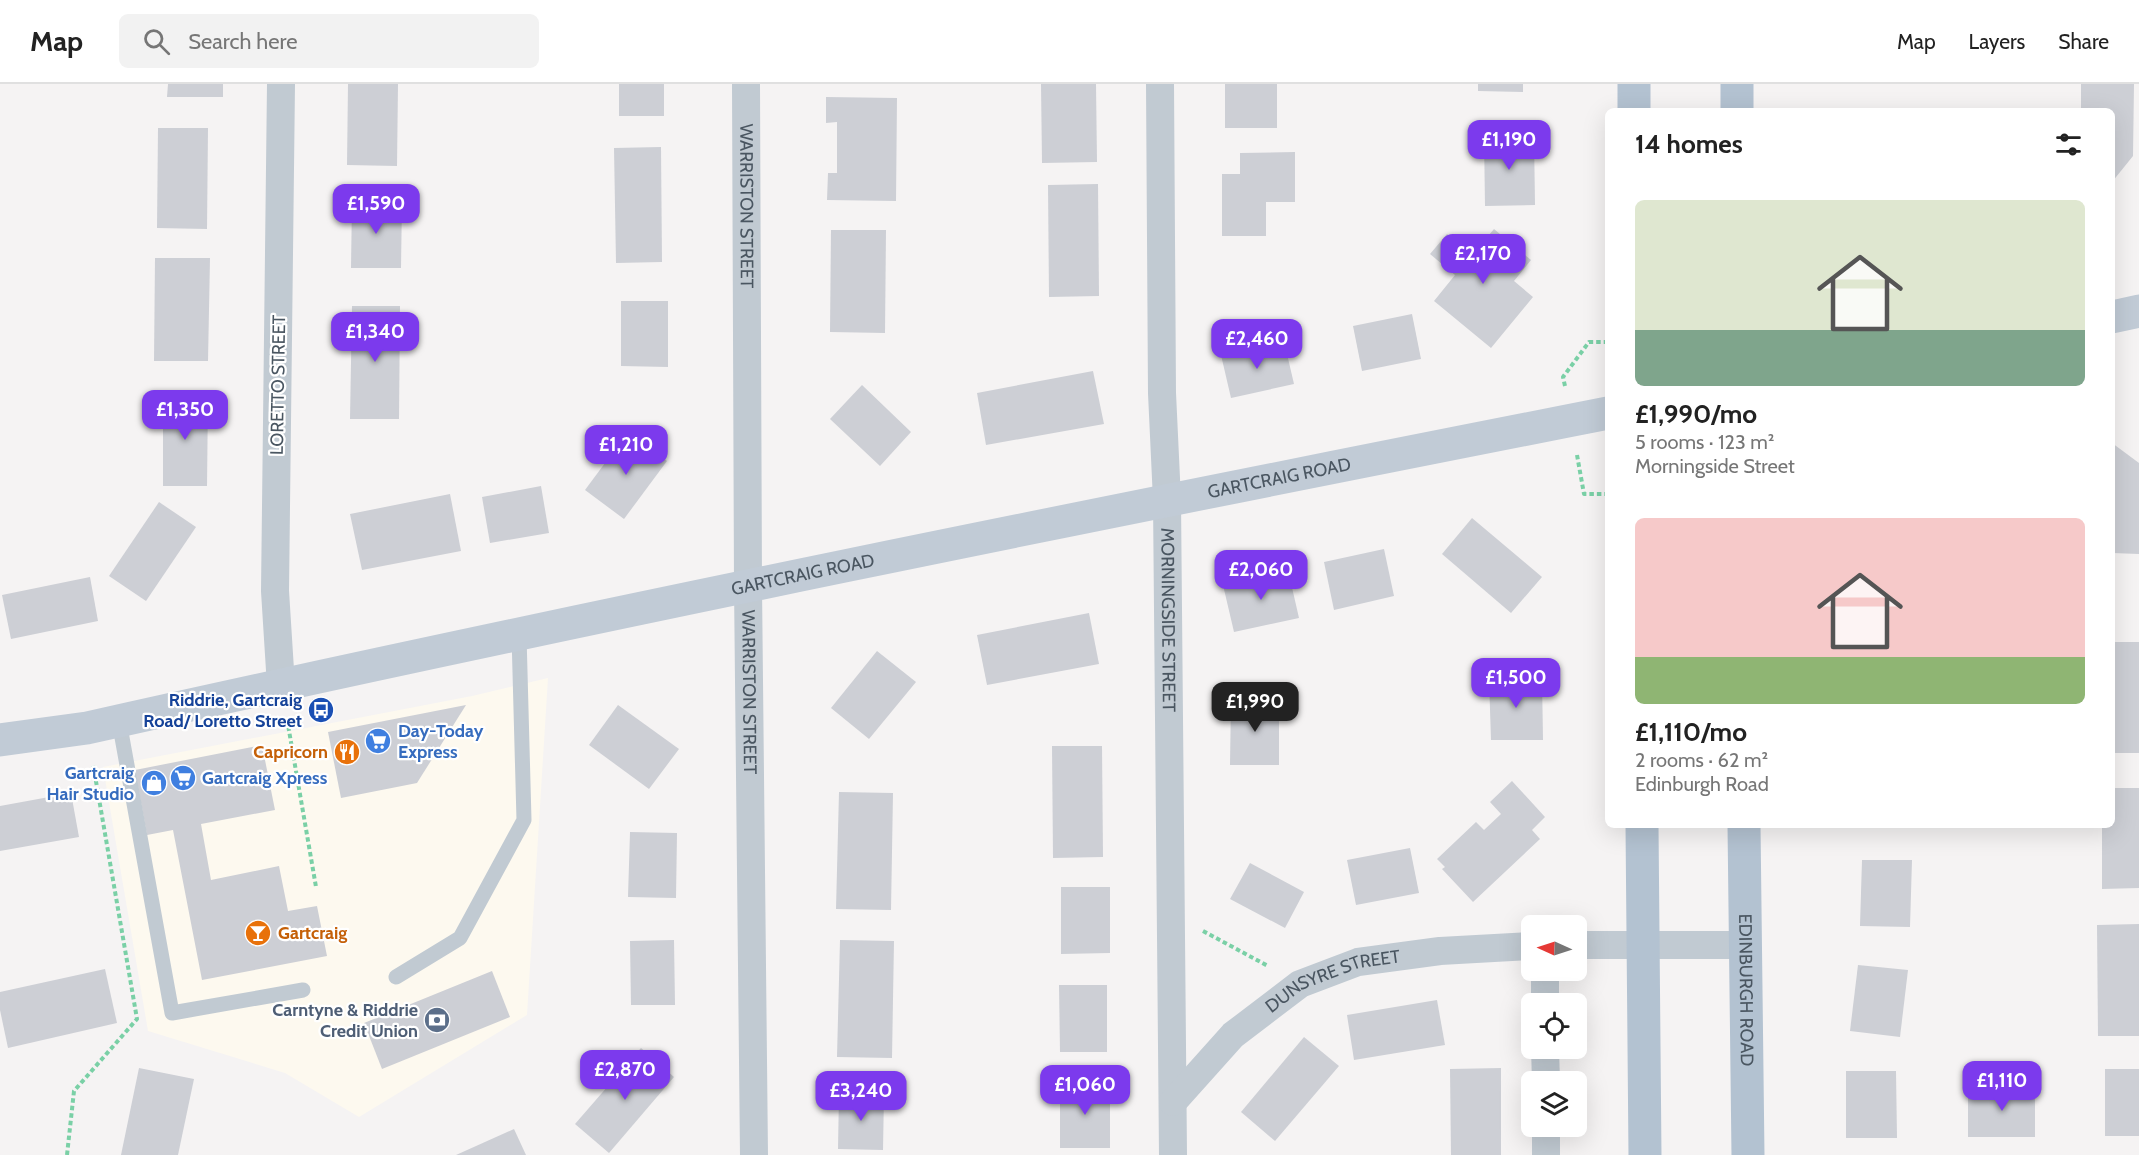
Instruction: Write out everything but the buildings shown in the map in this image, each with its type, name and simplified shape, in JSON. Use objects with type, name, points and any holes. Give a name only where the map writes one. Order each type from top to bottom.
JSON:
[{"type":"main road","points":[[1634,84],[1634,108]]},
{"type":"main road","points":[[1737,84],[1737,108]]},
{"type":"main road","points":[[1642,828],[1645,1155]]},
{"type":"main road","name":"EDINBURGH ROAD","points":[[1743,828],[1748,1155]]},
{"type":"street","name":"LORETTO STREET","points":[[281,84],[275,591],[281,686]]},
{"type":"street","name":"WARRISTON STREET","points":[[747,84],[748,586],[754,1155]]},
{"type":"street","name":"MORNINGSIDE STREET","points":[[1160,84],[1162,393],[1167,500],[1173,1155]]},
{"type":"street","points":[[2115,316],[2139,312]]},
{"type":"street","name":"GARTCRAIG ROAD","points":[[0,740],[87,729],[748,586],[1605,414]]},
{"type":"street","points":[[1587,945],[1746,945]]},
{"type":"street","name":"DUNSYRE STREET","points":[[1173,1102],[1233,1035],[1300,984],[1358,962],[1440,951],[1521,947]]},
{"type":"street","points":[[1546,1137],[1546,1155]]},
{"type":"lane","points":[[396,977],[460,938],[524,820],[519,635]]},
{"type":"lane","points":[[119,721],[172,1012],[303,990]]},
{"type":"path","points":[[1563,376],[1589,342],[1605,342]]},
{"type":"path","points":[[281,686],[316,887]]},
{"type":"path","points":[[67,1155],[74,1092],[137,1019],[87,729]]},
{"type":"path","points":[[1171,913],[1300,984]]},
{"type":"shaded area","points":[[548,678],[527,1015],[359,1117],[285,1073],[148,1031],[103,767],[472,696]]},
{"type":"place","name":"Riddrie, Gartcraig Road/ Loretto Street","points":[[321,710]]},
{"type":"place","name":"Day-Today Express","points":[[378,741]]},
{"type":"place","name":"Capricorn","points":[[347,752]]},
{"type":"place","name":"Gartcraig Xpress","points":[[183,778]]},
{"type":"place","name":"Gartcraig Hair Studio","points":[[154,783]]},
{"type":"place","name":"Gartcraig","points":[[258,933]]},
{"type":"place","name":"Carntyne & Riddrie Credit Union","points":[[437,1020]]}]
